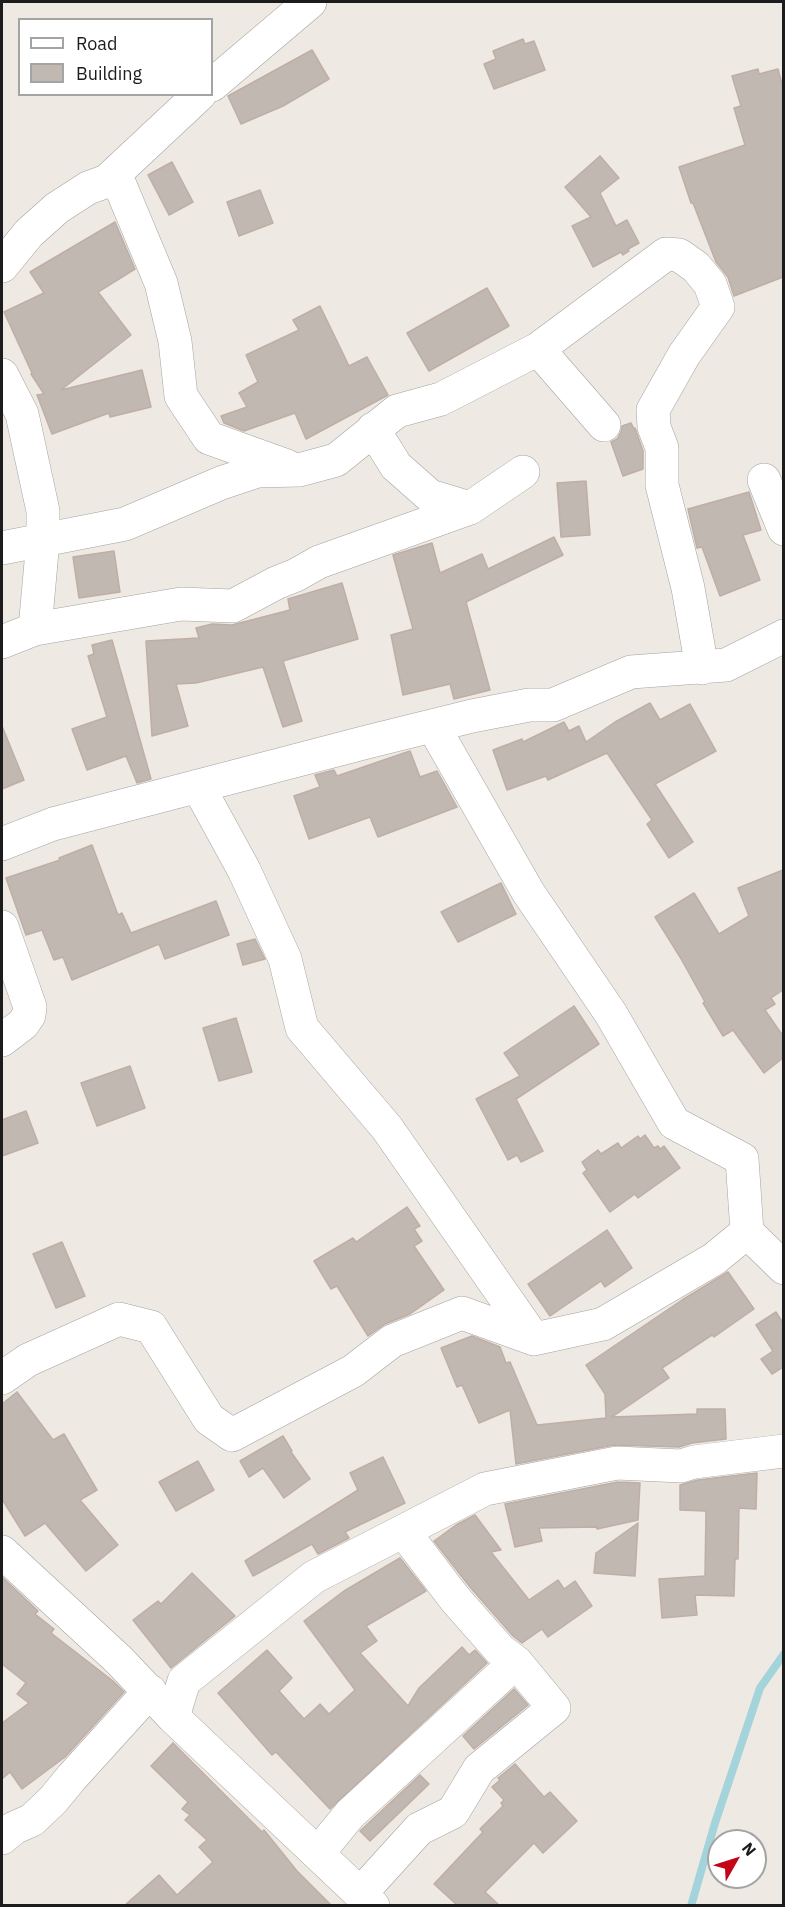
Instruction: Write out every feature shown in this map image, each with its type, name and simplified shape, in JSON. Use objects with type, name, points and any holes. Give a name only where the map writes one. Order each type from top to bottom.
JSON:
[{"type":"street","points":[[213,84],[310,2]]},
{"type":"street","points":[[2,266],[29,233],[57,208],[88,188],[107,181],[198,96]]},
{"type":"street","points":[[107,181],[120,185],[161,284],[175,341],[181,396],[209,438],[299,470]]},
{"type":"street","points":[[2,548],[125,524],[256,471],[299,470],[336,460],[397,411],[441,399],[538,349],[666,254],[679,255],[696,267],[710,284],[718,307],[684,355],[653,410],[654,427],[662,448],[662,485],[688,588],[702,668]]},
{"type":"street","points":[[538,349],[604,424]]},
{"type":"street","points":[[2,375],[22,414],[43,511],[43,540],[35,629]]},
{"type":"street","points":[[373,429],[396,466],[430,496],[470,508]]},
{"type":"street","points":[[2,642],[35,629],[181,604],[233,606],[319,562],[470,508],[523,471]]},
{"type":"street","points":[[764,480],[783,529]]},
{"type":"street","points":[[2,844],[53,824],[433,726],[529,705],[553,705],[631,672],[726,665],[783,636]]},
{"type":"street","points":[[433,726],[528,892],[611,1014],[674,1123],[742,1159],[747,1232],[783,1268]]},
{"type":"street","points":[[198,786],[244,870],[285,959],[302,1028],[387,1128],[534,1339]]},
{"type":"street","points":[[2,927],[30,1007],[29,1015],[23,1024],[2,1040]]},
{"type":"street","points":[[2,1378],[27,1359],[119,1319],[151,1327],[209,1419],[232,1435],[353,1371],[392,1341],[462,1313],[534,1339],[603,1324],[714,1259],[747,1232]]},
{"type":"street","points":[[173,1717],[184,1681],[315,1577],[485,1489],[617,1463],[681,1466],[694,1462],[783,1451]]},
{"type":"street","points":[[2,1552],[119,1660],[173,1717],[318,1852],[368,1902],[419,1829],[453,1812],[479,1769],[554,1708],[516,1662],[500,1650],[455,1599],[404,1532]]},
{"type":"street","points":[[318,1852],[350,1814],[516,1662]]},
{"type":"street","points":[[2,1838],[14,1828],[32,1820],[53,1800],[150,1692]]},
{"type":"building","points":[[523,39],[525,44],[534,41],[545,70],[494,89],[484,64],[496,59],[493,51]]},
{"type":"building","points":[[312,50],[329,79],[283,106],[241,124],[228,96]]},
{"type":"building","points":[[758,69],[759,74],[778,69],[783,88],[783,277],[734,296],[728,277],[716,262],[693,203],[691,203],[679,167],[745,145],[734,108],[741,106],[732,76]]},
{"type":"building","points":[[600,156],[619,178],[600,193],[616,226],[627,220],[639,243],[623,255],[621,252],[593,267],[572,226],[591,217],[565,187]]},
{"type":"building","points":[[172,162],[193,202],[169,215],[148,175]]},
{"type":"building","points":[[260,190],[273,223],[239,236],[227,202]]},
{"type":"building","points":[[115,222],[135,269],[98,292],[131,335],[61,390],[142,370],[151,407],[110,417],[109,413],[52,434],[37,395],[44,394],[31,374],[4,312],[44,293],[30,272]]},
{"type":"building","points":[[487,288],[509,326],[429,371],[407,333]]},
{"type":"building","points":[[320,306],[349,366],[367,357],[388,395],[306,439],[295,413],[244,431],[224,423],[221,416],[247,407],[239,393],[258,382],[246,355],[299,330],[293,320]]},
{"type":"building","points":[[631,423],[643,451],[643,469],[623,476],[611,442],[617,439],[622,426]]},
{"type":"building","points":[[586,481],[590,535],[561,537],[557,483]]},
{"type":"building","points":[[749,492],[761,530],[743,535],[760,580],[720,596],[702,547],[697,548],[688,509]]},
{"type":"building","points":[[554,537],[563,555],[466,602],[490,690],[454,699],[450,684],[403,695],[391,635],[413,629],[393,555],[432,543],[440,573],[482,554],[488,569]]},
{"type":"building","points":[[114,551],[120,592],[79,598],[73,557]]},
{"type":"building","points":[[342,583],[358,639],[283,661],[302,721],[283,727],[263,667],[196,683],[176,684],[188,726],[152,736],[146,641],[199,638],[196,628],[212,624],[232,625],[290,610],[288,599]]},
{"type":"building","points":[[112,640],[151,779],[137,783],[126,756],[87,770],[72,729],[107,717],[88,656],[94,654],[92,645]]},
{"type":"building","points":[[650,703],[660,720],[690,704],[716,751],[655,784],[693,842],[669,858],[647,824],[652,820],[607,753],[548,780],[546,776],[507,790],[493,750],[522,739],[523,742],[564,722],[569,731],[579,726],[586,742],[615,722]]},
{"type":"building","points":[[2,726],[24,780],[2,789]]},
{"type":"building","points":[[410,751],[420,777],[437,771],[457,807],[378,837],[370,817],[309,839],[294,796],[320,787],[315,775],[334,770],[337,776]]},
{"type":"building","points":[[92,845],[118,915],[122,913],[131,933],[216,901],[229,935],[165,959],[159,944],[72,980],[63,957],[54,960],[42,930],[26,935],[6,878],[60,860],[59,858]]},
{"type":"building","points":[[783,870],[783,990],[771,998],[775,1004],[765,1010],[783,1036],[783,1058],[764,1073],[733,1030],[723,1036],[680,957],[655,917],[694,893],[719,934],[749,916],[738,888]]},
{"type":"building","points":[[501,883],[516,914],[458,942],[441,912]]},
{"type":"building","points":[[255,939],[265,959],[243,965],[237,944]]},
{"type":"building","points":[[574,1006],[599,1044],[516,1099],[543,1151],[521,1162],[517,1155],[508,1160],[476,1099],[520,1076],[504,1053]]},
{"type":"building","points":[[236,1018],[252,1072],[219,1081],[203,1028]]},
{"type":"building","points":[[130,1066],[145,1108],[97,1126],[81,1083]]},
{"type":"building","points":[[26,1111],[38,1143],[2,1156],[2,1120]]},
{"type":"building","points":[[645,1135],[654,1148],[658,1146],[660,1149],[664,1146],[680,1168],[638,1198],[635,1194],[610,1212],[583,1173],[587,1170],[582,1162],[598,1150],[601,1154],[618,1143],[621,1148],[638,1136],[640,1139]]},
{"type":"building","points":[[407,1207],[420,1226],[414,1229],[422,1241],[414,1246],[444,1290],[410,1314],[385,1324],[368,1336],[337,1286],[331,1289],[314,1261],[353,1238],[356,1242]]},
{"type":"building","points":[[607,1230],[632,1268],[605,1287],[601,1281],[550,1316],[528,1284]]},
{"type":"building","points":[[62,1242],[85,1296],[56,1308],[33,1254]]},
{"type":"building","points":[[728,1272],[754,1309],[714,1337],[712,1335],[662,1368],[669,1378],[612,1417],[697,1414],[697,1409],[725,1409],[726,1439],[679,1447],[614,1445],[516,1464],[510,1410],[479,1423],[462,1385],[457,1387],[441,1348],[472,1336],[500,1347],[506,1363],[510,1362],[537,1425],[606,1418],[605,1394],[586,1365]]},
{"type":"building","points":[[776,1312],[783,1323],[783,1367],[772,1374],[761,1359],[773,1351],[756,1325]]},
{"type":"building","points":[[17,1392],[53,1440],[64,1434],[97,1490],[80,1500],[118,1545],[86,1571],[45,1523],[25,1536],[2,1499],[2,1404]]},
{"type":"building","points":[[283,1436],[310,1479],[284,1498],[263,1468],[249,1477],[240,1461]]},
{"type":"building","points":[[383,1457],[405,1503],[345,1532],[349,1538],[318,1554],[312,1544],[253,1576],[245,1561],[358,1490],[350,1473]]},
{"type":"building","points":[[198,1461],[214,1490],[176,1511],[159,1482]]},
{"type":"building","points":[[757,1473],[756,1509],[739,1508],[738,1559],[735,1559],[734,1596],[695,1595],[697,1615],[662,1618],[659,1579],[705,1576],[706,1511],[680,1510],[680,1485],[698,1480]]},
{"type":"building","points":[[618,1482],[640,1483],[638,1520],[597,1529],[597,1527],[539,1528],[542,1541],[515,1547],[505,1504]]},
{"type":"building","points":[[475,1515],[501,1550],[491,1552],[529,1600],[558,1580],[564,1589],[575,1581],[592,1606],[548,1637],[542,1629],[522,1643],[513,1636],[434,1541]]},
{"type":"building","points":[[638,1523],[635,1576],[594,1573],[596,1553]]},
{"type":"building","points":[[400,1558],[426,1591],[366,1626],[377,1641],[360,1653],[408,1706],[419,1688],[462,1647],[469,1655],[475,1650],[487,1663],[330,1809],[276,1752],[272,1755],[218,1693],[267,1650],[292,1678],[279,1691],[304,1719],[320,1704],[329,1714],[355,1690],[304,1621],[344,1591]]},
{"type":"building","points":[[192,1573],[235,1616],[171,1668],[133,1620],[158,1601],[161,1604]]},
{"type":"building","points":[[2,1577],[38,1611],[35,1614],[54,1629],[51,1633],[124,1692],[65,1757],[22,1789],[10,1772],[2,1779],[2,1723],[29,1703],[17,1694],[26,1683],[2,1664]]},
{"type":"building","points":[[514,1689],[528,1705],[474,1749],[463,1736]]},
{"type":"building","points":[[173,1743],[262,1832],[264,1830],[297,1871],[331,1905],[125,1905],[159,1875],[177,1895],[213,1862],[199,1847],[207,1840],[185,1820],[190,1815],[182,1809],[188,1802],[151,1766]]},
{"type":"building","points":[[515,1764],[544,1797],[550,1792],[577,1821],[543,1853],[534,1843],[485,1892],[499,1905],[457,1905],[434,1884],[483,1832],[480,1829],[503,1806],[501,1803],[504,1800],[492,1787],[500,1780],[498,1778]]},
{"type":"building","points":[[420,1775],[429,1784],[370,1841],[360,1831]]},
{"type":"waterway","points":[[691,1906],[715,1823],[760,1688],[784,1654]]}]
